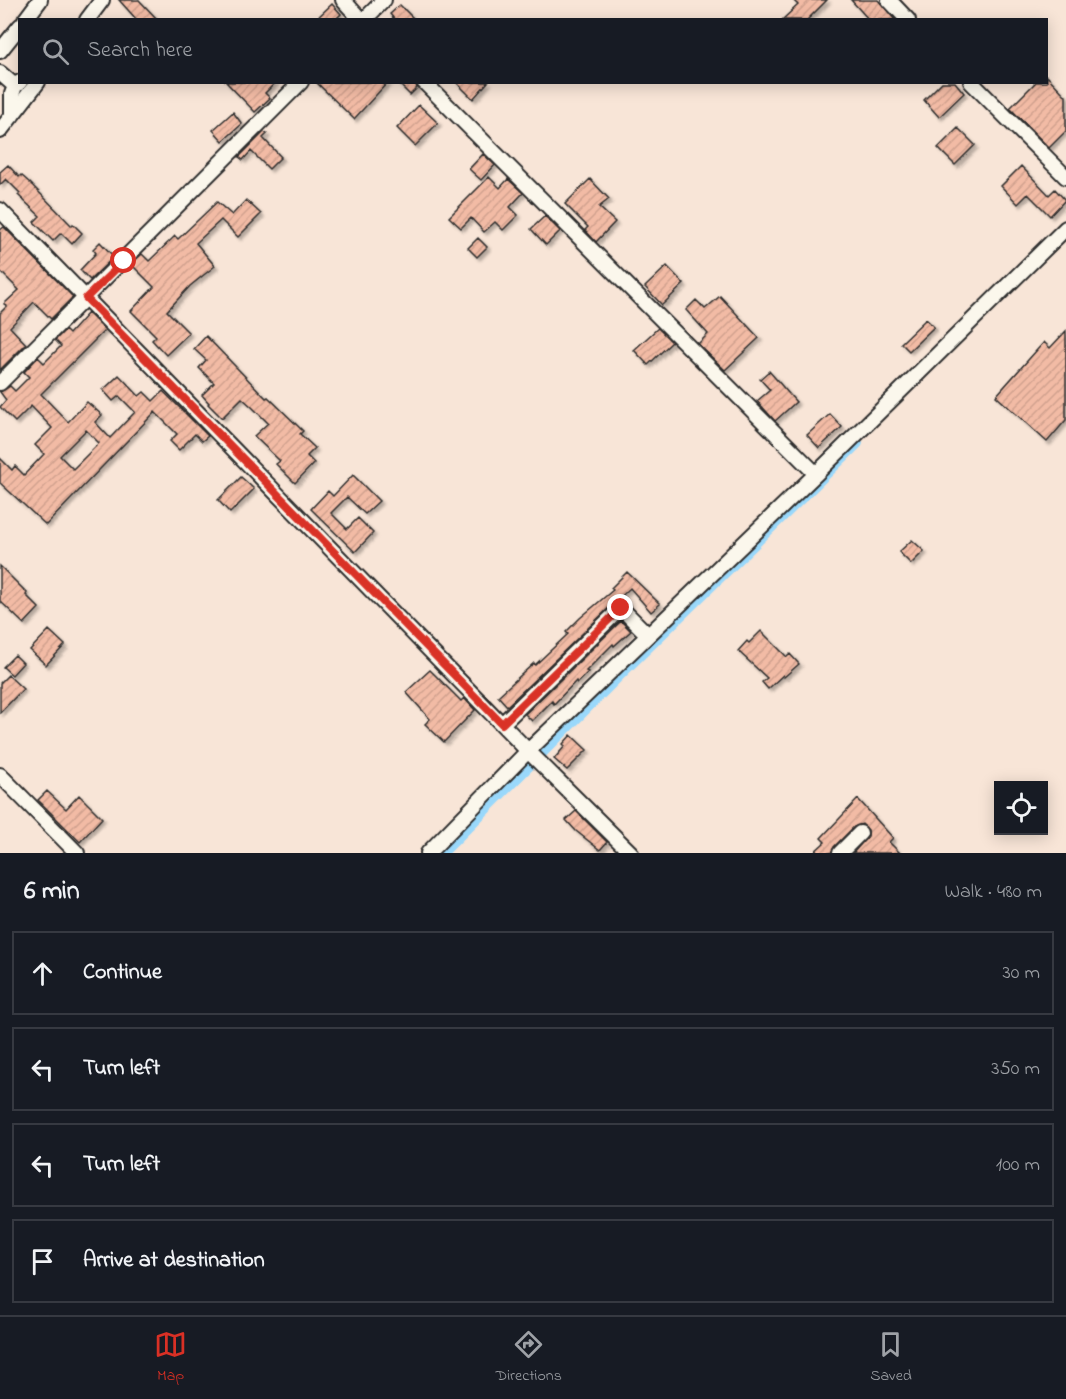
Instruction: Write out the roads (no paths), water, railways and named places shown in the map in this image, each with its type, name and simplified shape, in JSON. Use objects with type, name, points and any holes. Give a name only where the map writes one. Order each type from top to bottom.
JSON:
[{"type":"street","points":[[26,18],[40,0]]},
{"type":"street","points":[[88,18],[102,0]]},
{"type":"street","points":[[343,0],[361,18]]},
{"type":"street","points":[[365,18],[384,0]]},
{"type":"street","points":[[889,0],[906,18]]},
{"type":"street","points":[[0,51],[18,28]]},
{"type":"street","points":[[0,73],[17,84],[12,94],[12,116]]},
{"type":"street","points":[[0,131],[36,84]]},
{"type":"street","points":[[0,383],[299,84]]},
{"type":"street","points":[[426,84],[816,474]]},
{"type":"street","points":[[973,84],[1066,177]]},
{"type":"street","points":[[0,210],[528,751],[631,853]]},
{"type":"street","points":[[428,853],[528,751],[816,474],[1066,228]]},
{"type":"street","points":[[502,724],[621,608],[648,635]]},
{"type":"street","points":[[0,775],[77,853]]},
{"type":"street","points":[[840,853],[860,833]]},
{"type":"waterway","points":[[441,853],[625,669],[857,443]]}]
